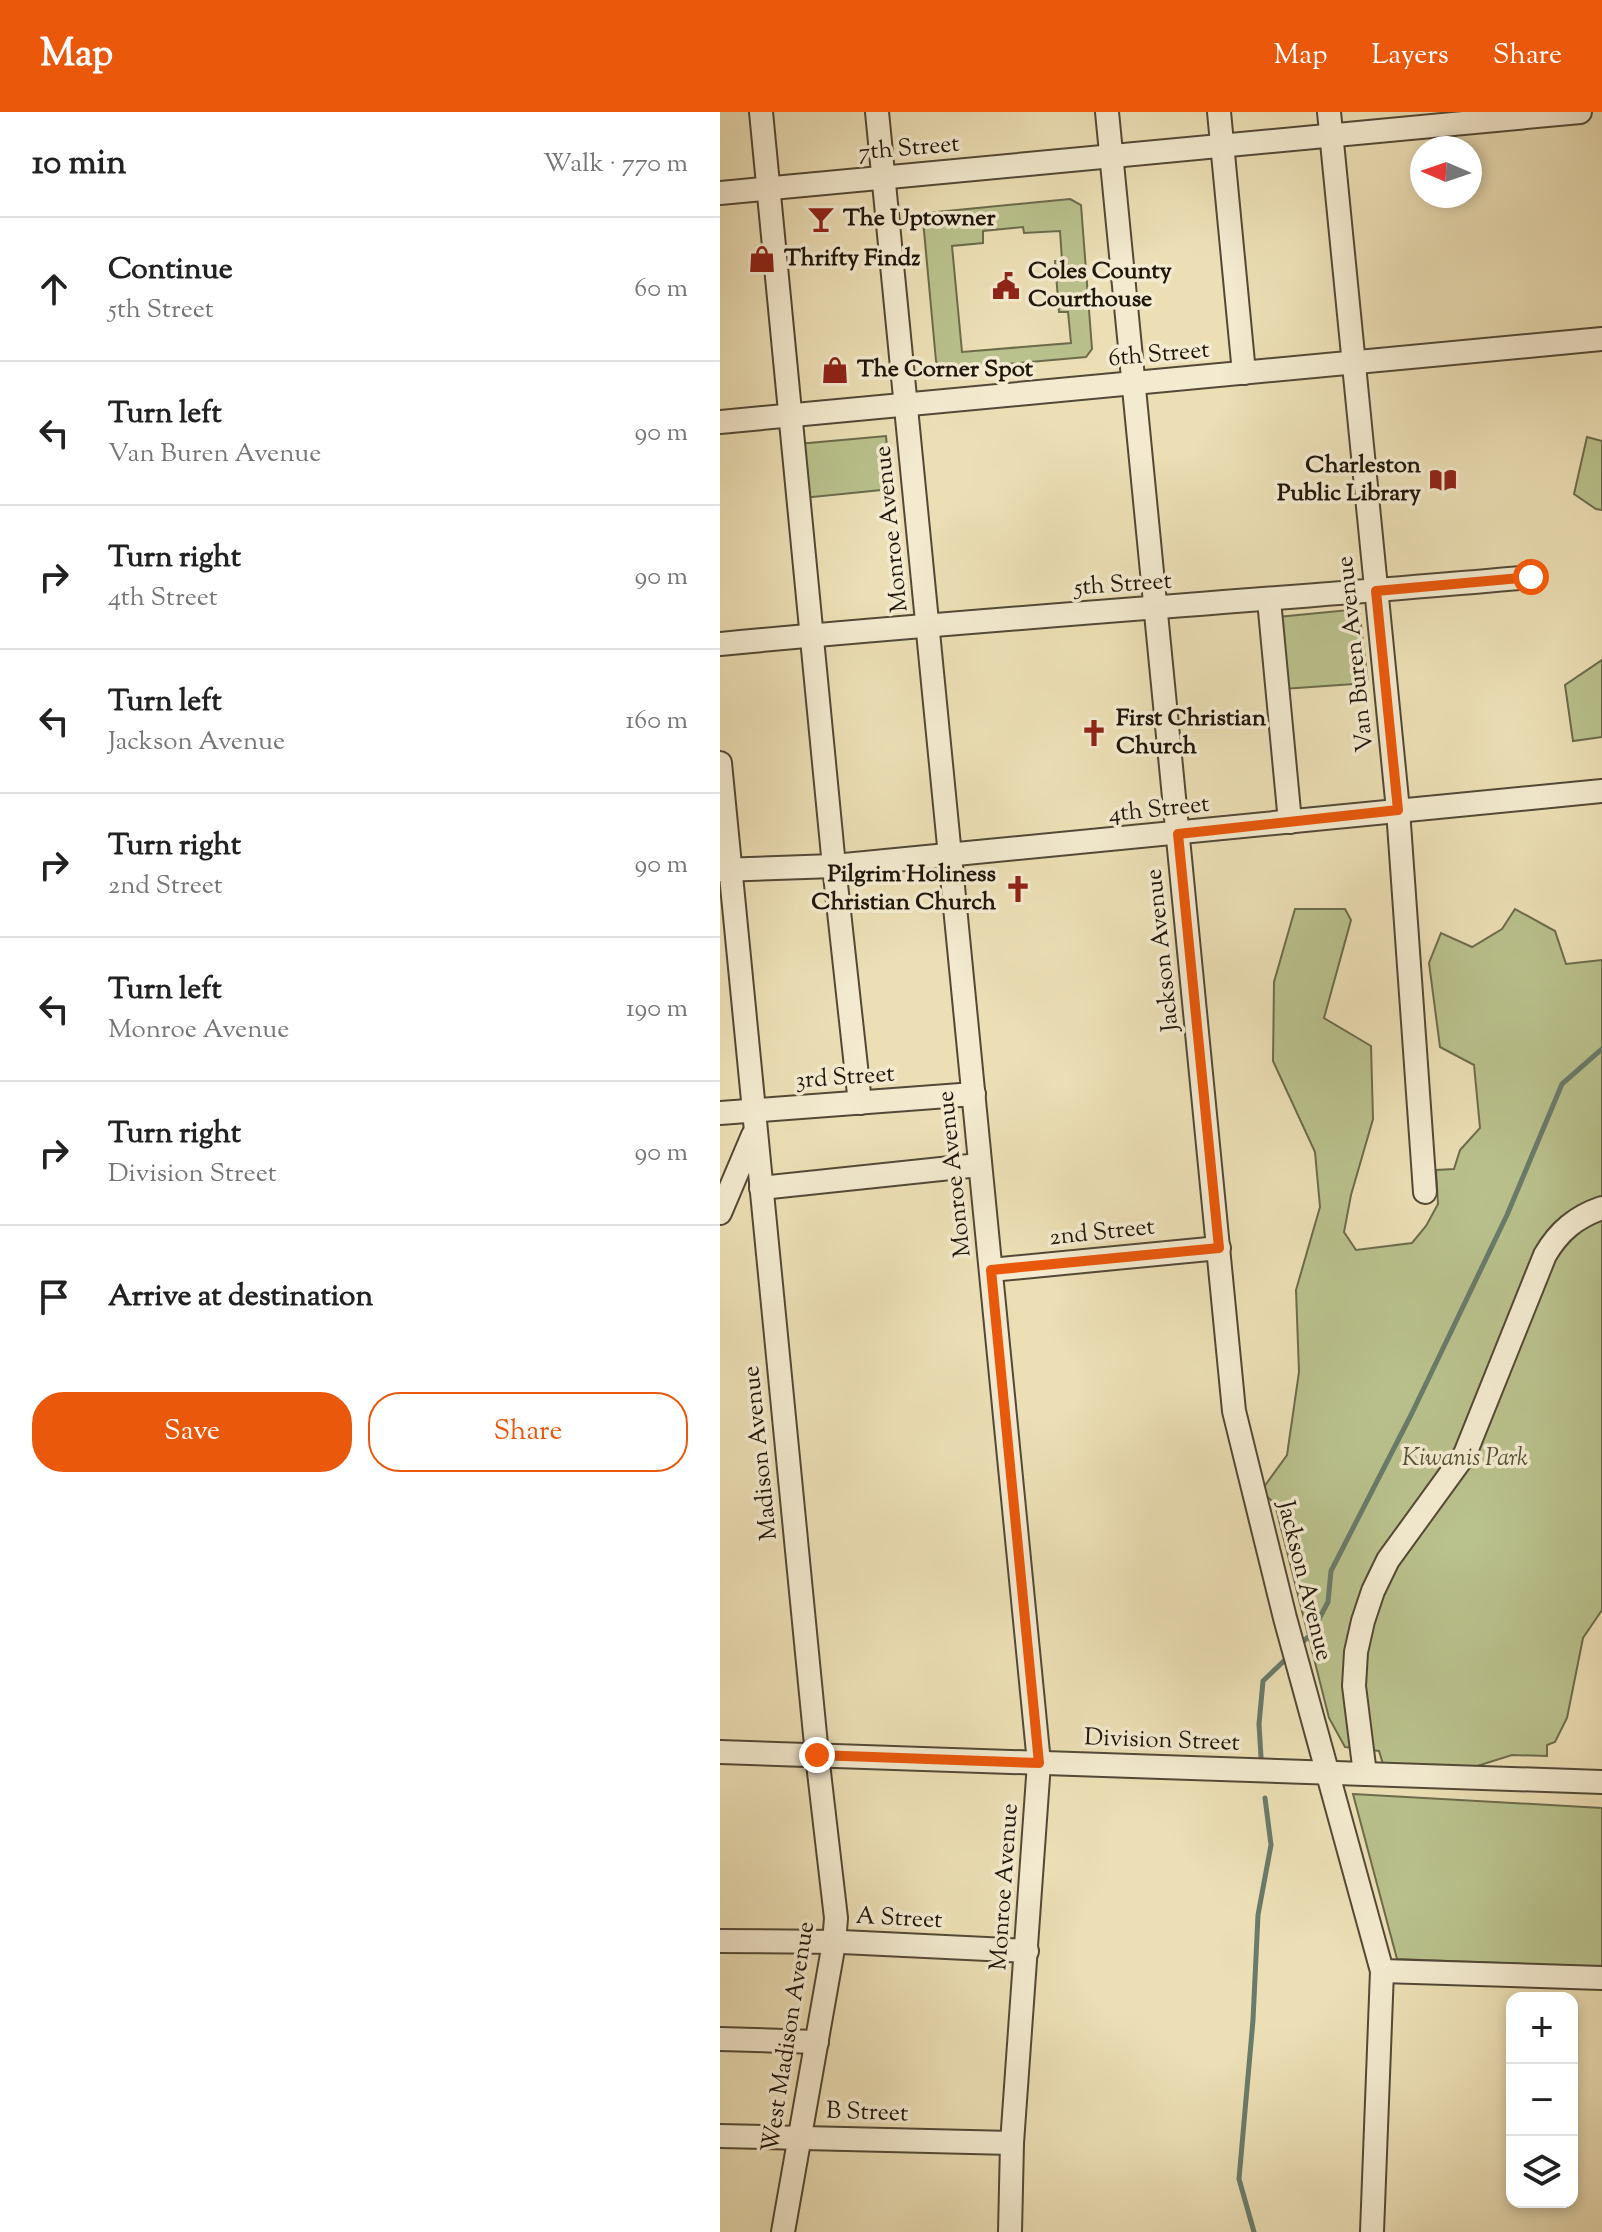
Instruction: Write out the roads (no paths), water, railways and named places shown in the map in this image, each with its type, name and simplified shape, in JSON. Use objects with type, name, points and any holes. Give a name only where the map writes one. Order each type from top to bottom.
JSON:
[{"type":"street","points":[[761,112],[860,1103]]},
{"type":"street","name":"Monroe Avenue","points":[[877,112],[1039,1763],[1012,2143],[1010,2232]]},
{"type":"street","name":"Jackson Avenue","points":[[1107,112],[1234,1411],[1382,1971],[1372,2232]]},
{"type":"street","points":[[1219,112],[1244,373]]},
{"type":"street","name":"Van Buren Avenue","points":[[1329,112],[1398,810],[1425,1192]]},
{"type":"street","name":"7th Street","points":[[720,193],[1580,112]]},
{"type":"street","name":"6th Street","points":[[720,422],[1602,339]]},
{"type":"street","name":"5th Street","points":[[720,644],[927,624],[1154,609],[1531,577]]},
{"type":"street","points":[[1269,600],[1290,822]]},
{"type":"street","name":"Madison Avenue","points":[[720,763],[726,870],[817,1755]]},
{"type":"street","name":"4th Street","points":[[726,870],[834,866],[949,856],[1602,791]]},
{"type":"street","name":"3rd Street","points":[[720,1113],[754,1120],[860,1103],[974,1094]]},
{"type":"street","points":[[720,1213],[754,1120]]},
{"type":"street","points":[[761,1188],[979,1165]]},
{"type":"street","points":[[1365,1774],[1354,1686],[1359,1637],[1373,1591],[1388,1560],[1465,1454],[1545,1255],[1568,1225],[1602,1208]]},
{"type":"street","name":"2nd Street","points":[[991,1270],[1219,1248]]},
{"type":"street","name":"Division Street","points":[[720,1752],[1602,1782]]},
{"type":"street","name":"West Madison Avenue","points":[[783,2232],[836,1918],[817,1755]]},
{"type":"street","name":"A Street","points":[[720,1941],[1027,1951]]},
{"type":"street","points":[[1382,1971],[1602,1978]]},
{"type":"street","points":[[720,2039],[817,2042]]},
{"type":"street","name":"B Street","points":[[720,2136],[1012,2143]]},
{"type":"waterway","points":[[1301,1644],[1311,1634],[1328,1602],[1331,1571],[1412,1413],[1507,1215],[1562,1084],[1602,1049]]},
{"type":"waterway","points":[[1261,1757],[1259,1724],[1263,1681],[1288,1657]]},
{"type":"waterway","points":[[1254,2232],[1239,2179],[1253,2020],[1258,1915],[1271,1845],[1265,1798]]},
{"type":"place","name":"The Uptowner","points":[[821,219]]},
{"type":"place","name":"Thrifty Findz","points":[[762,259]]},
{"type":"place","name":"Coles County Courthouse","points":[[1006,286]]},
{"type":"place","name":"The Corner Spot","points":[[835,370]]},
{"type":"place","name":"Charleston Public Library","points":[[1443,480]]},
{"type":"place","name":"First Christian Church","points":[[1094,733]]},
{"type":"place","name":"Pilgrim Holiness Christian Church","points":[[1018,889]]},
{"type":"park label","name":"Kiwanis Park","points":[[1465,1459]]}]
